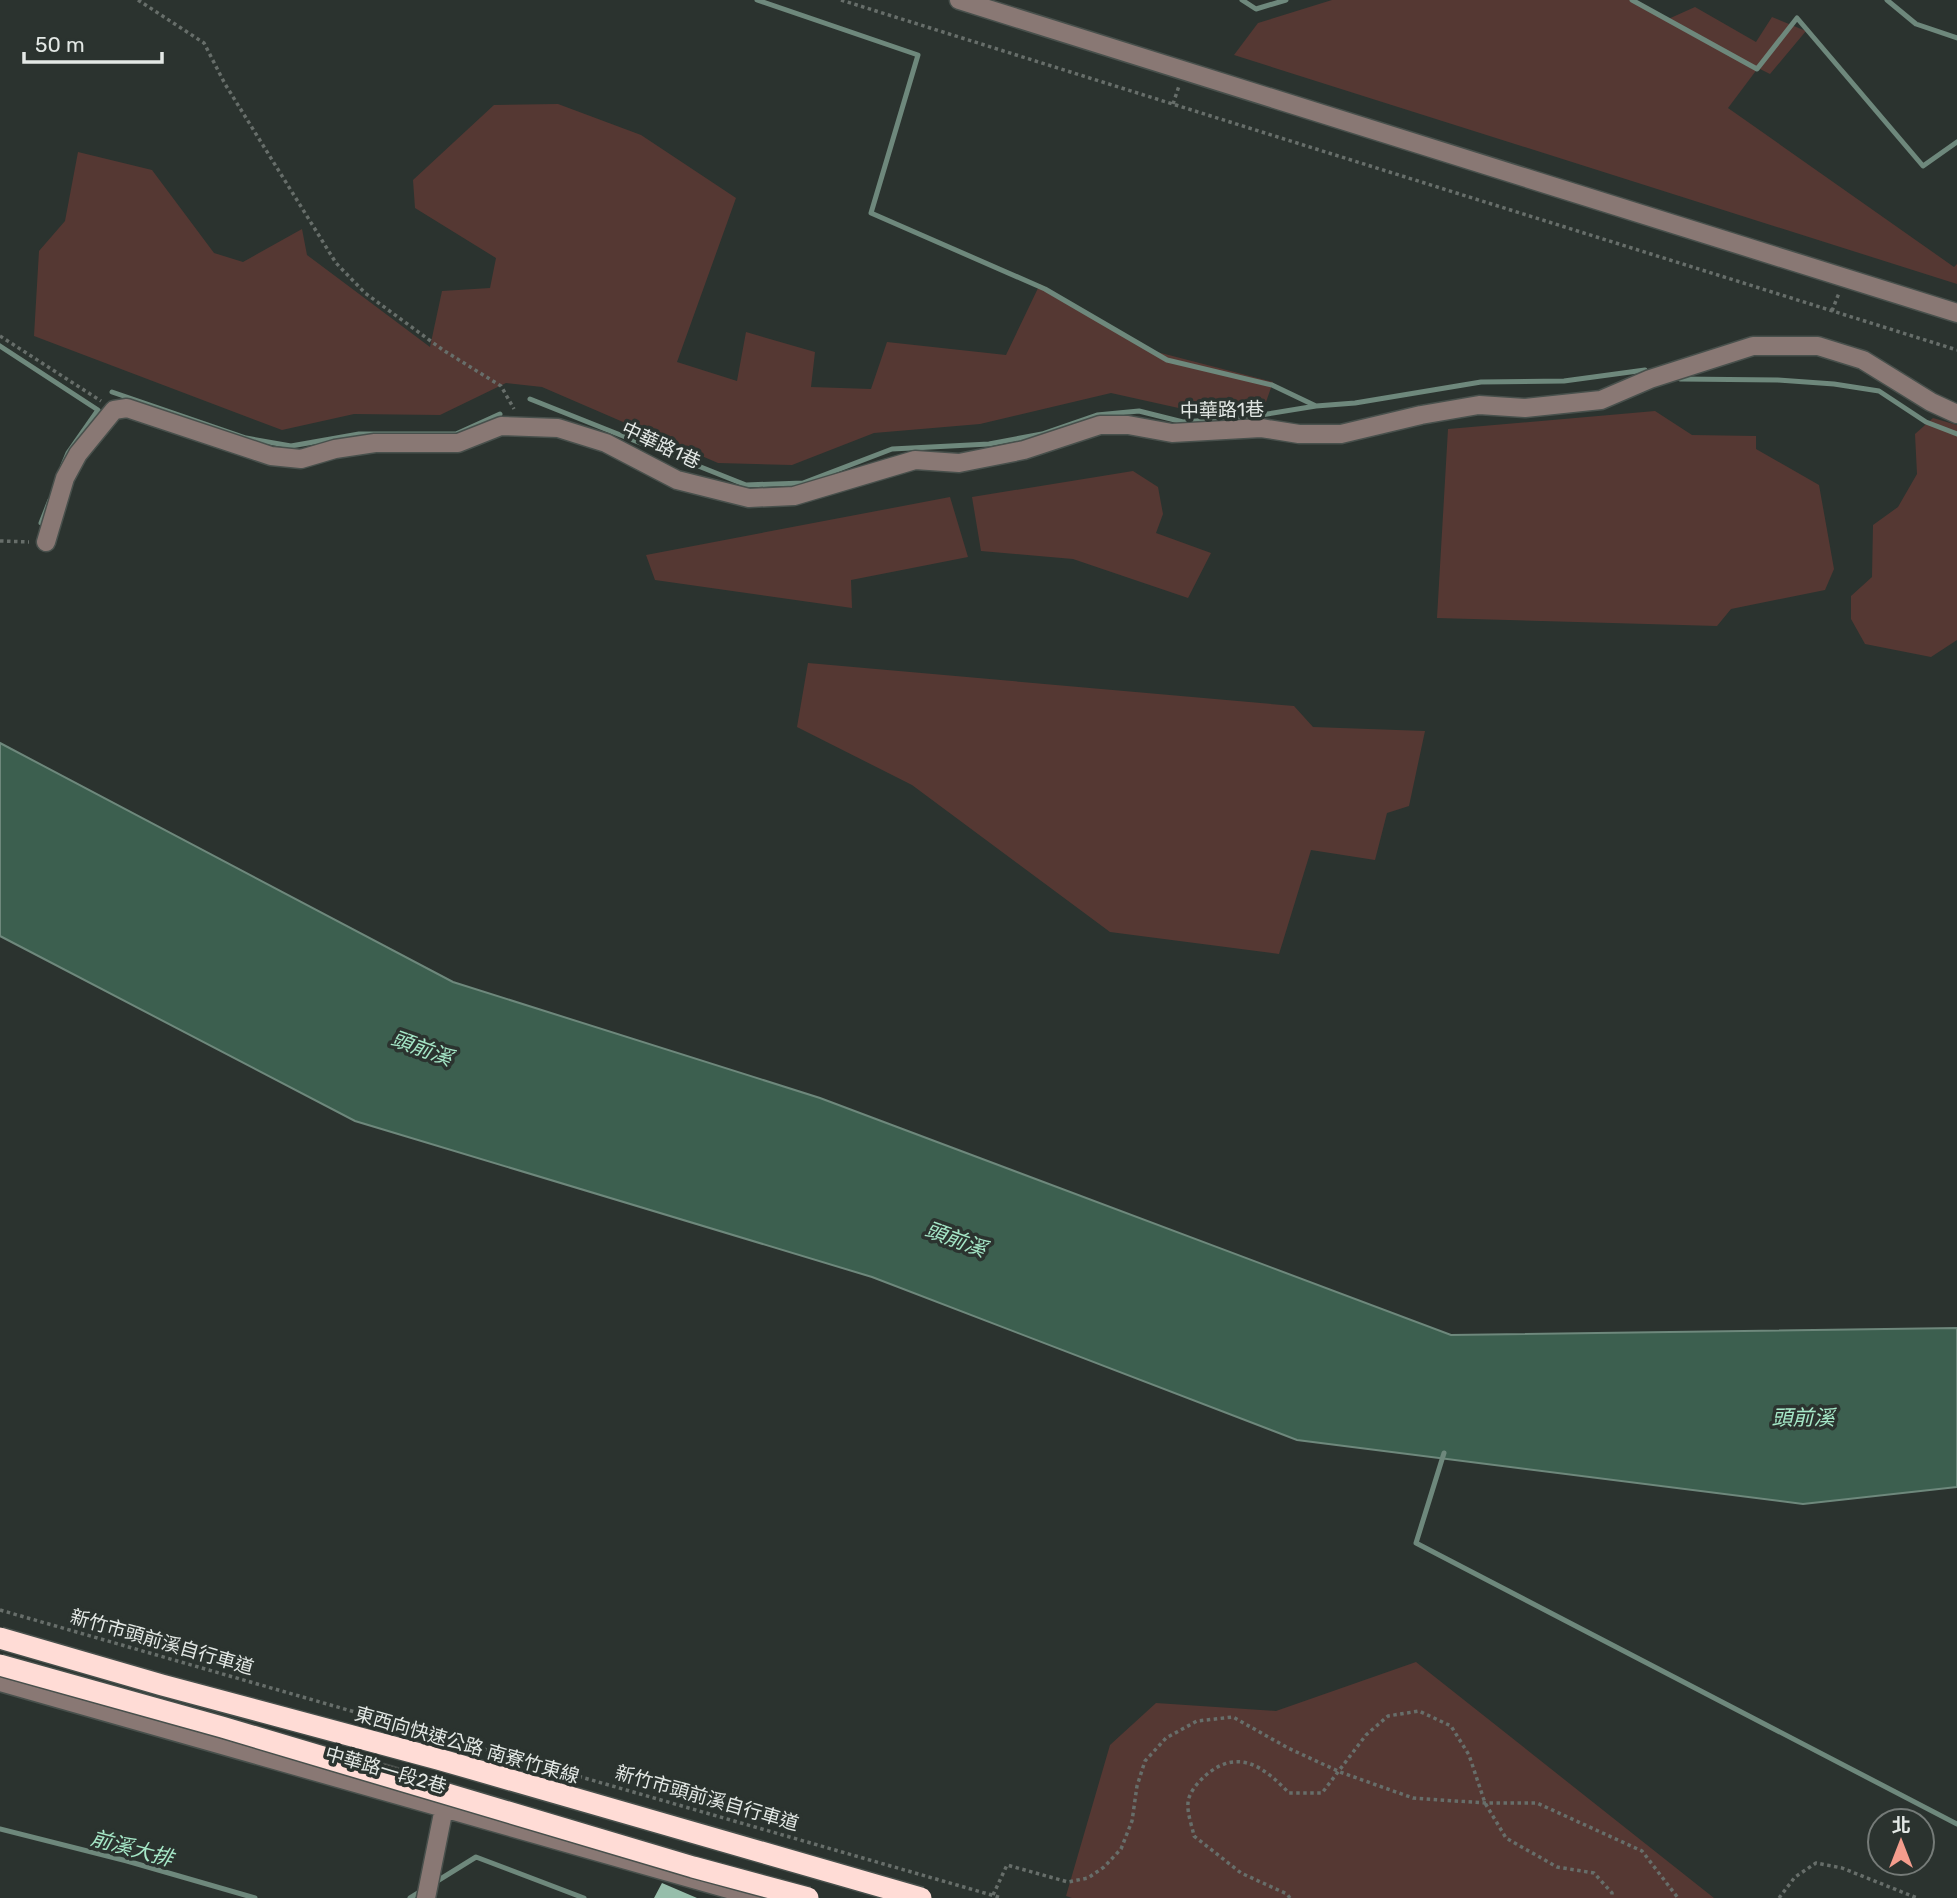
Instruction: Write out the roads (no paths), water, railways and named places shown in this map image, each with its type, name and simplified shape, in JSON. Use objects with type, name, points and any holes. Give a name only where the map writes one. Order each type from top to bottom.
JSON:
[{"type":"highway","name":"東西向快速公路 南寮竹東線","points":[[0,1638],[162,1685],[438,1759],[921,1898]]},
{"type":"highway","points":[[0,1665],[808,1898]]},
{"type":"street","points":[[959,0],[1957,313]]},
{"type":"street","name":"中華路1巷","points":[[46,542],[65,478],[79,454],[114,410],[127,408],[271,456],[301,458],[375,443],[458,443],[501,426],[558,428],[606,443],[677,480],[749,498],[794,496],[915,460],[959,463],[1024,450],[1100,425],[1128,425],[1172,433],[1261,428],[1299,435],[1341,435],[1420,415],[1479,405],[1525,408],[1601,400],[1650,379],[1753,346],[1818,346],[1863,360],[1957,414]]},
{"type":"street","name":"中華路一段2巷","points":[[0,1682],[760,1898]]},
{"type":"street","points":[[426,1898],[443,1808]]},
{"type":"water","name":"頭前溪","points":[[0,743],[453,982],[820,1098],[1451,1335],[1957,1328],[1957,1487],[1803,1504],[1297,1440],[872,1277],[355,1121],[0,936]]},
{"type":"waterway","points":[[757,0],[918,55],[871,213],[1045,289],[1167,360],[1272,385],[1316,406]]},
{"type":"waterway","points":[[1242,0],[1256,9],[1286,0]]},
{"type":"waterway","points":[[1632,0],[1757,69],[1797,18],[1923,166],[1957,142]]},
{"type":"waterway","points":[[1887,0],[1916,24],[1957,38]]},
{"type":"waterway","points":[[0,346],[98,410],[68,453],[63,465]]},
{"type":"waterway","points":[[530,399],[746,485],[803,483],[892,449],[989,444],[1042,434],[1097,415],[1139,411],[1183,422],[1249,417],[1481,382],[1564,381],[1645,370]]},
{"type":"waterway","points":[[1680,379],[1778,380],[1879,391],[1926,422],[1957,434]]},
{"type":"waterway","points":[[112,392],[246,438],[291,446],[359,434],[456,434],[500,414]]},
{"type":"waterway","points":[[41,523],[50,500]]},
{"type":"waterway","points":[[1444,1453],[1416,1543],[1957,1824]]},
{"type":"waterway","name":"前溪大排","points":[[0,1829],[127,1861],[255,1898]]},
{"type":"waterway","name":"前溪大排","points":[[434,1883],[476,1857],[584,1898]]},
{"type":"waterway","name":"前溪大排","points":[[410,1898],[423,1890]]}]
